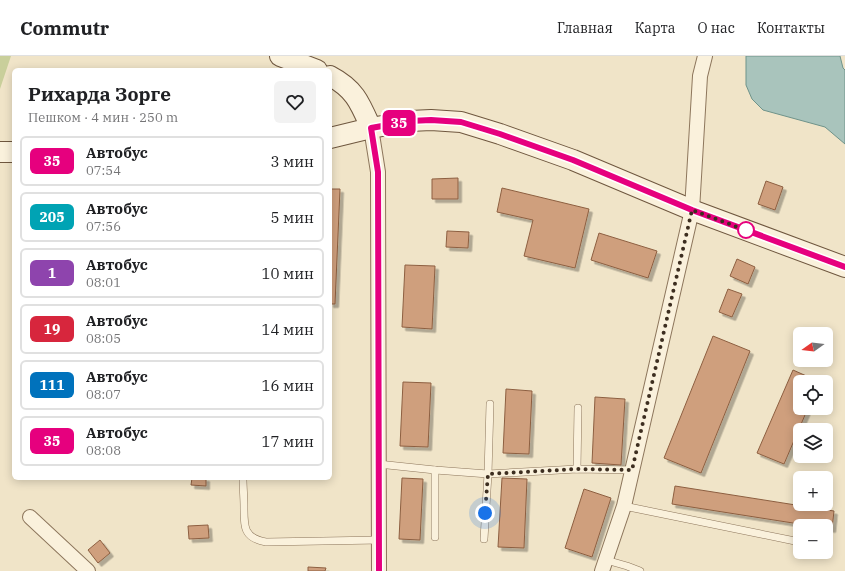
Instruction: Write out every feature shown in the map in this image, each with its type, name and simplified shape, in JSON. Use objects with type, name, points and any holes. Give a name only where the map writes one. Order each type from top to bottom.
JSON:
[{"type":"main road","points":[[280,56],[312,68]]},
{"type":"main road","points":[[332,77],[351,91],[361,104],[371,128]]},
{"type":"main road","points":[[332,138],[371,128],[410,121],[431,120],[461,122],[573,160],[692,210],[845,267]]},
{"type":"main road","points":[[0,152],[12,152]]},
{"type":"street","points":[[604,565],[624,506],[692,210],[700,76],[705,56]]},
{"type":"street","points":[[371,128],[378,172],[379,571]]},
{"type":"street","points":[[30,517],[88,571]]},
{"type":"lane","points":[[484,539],[490,404]]},
{"type":"lane","points":[[577,469],[578,408]]},
{"type":"lane","points":[[378,464],[488,474],[577,469],[632,470]]},
{"type":"lane","points":[[435,470],[435,537]]},
{"type":"lane","points":[[243,480],[244,526],[249,534],[257,541],[379,540]]},
{"type":"lane","points":[[624,506],[793,540]]},
{"type":"lane","points":[[604,565],[628,566],[640,571]]},
{"type":"green space","points":[[0,56],[11,56],[0,89]]},
{"type":"water","points":[[746,56],[840,56],[843,68],[845,70],[845,144],[825,127],[763,110],[752,99],[746,85]]},
{"type":"building","points":[[458,178],[458,199],[432,199],[432,179]]},
{"type":"building","points":[[766,181],[783,187],[775,210],[758,204]]},
{"type":"building","points":[[502,188],[589,209],[575,268],[524,256],[533,220],[497,212]]},
{"type":"building","points":[[332,189],[340,189],[335,304],[332,304]]},
{"type":"building","points":[[447,231],[469,232],[468,248],[446,247]]},
{"type":"building","points":[[599,233],[657,251],[648,278],[591,260]]},
{"type":"building","points":[[737,259],[755,267],[748,284],[730,276]]},
{"type":"building","points":[[405,265],[435,266],[432,329],[402,327]]},
{"type":"building","points":[[728,289],[742,294],[732,317],[719,312]]},
{"type":"building","points":[[713,336],[750,351],[701,473],[664,458]]},
{"type":"building","points":[[793,370],[804,375],[793,375],[793,415],[805,415],[802,423],[793,423],[793,443],[784,464],[757,453]]},
{"type":"building","points":[[403,382],[431,383],[428,447],[400,446]]},
{"type":"building","points":[[506,389],[532,391],[529,454],[503,453]]},
{"type":"building","points":[[595,397],[625,399],[621,465],[592,463]]},
{"type":"building","points":[[402,478],[423,479],[420,540],[399,539]]},
{"type":"building","points":[[502,478],[527,479],[524,548],[498,547]]},
{"type":"building","points":[[192,480],[206,480],[206,486],[191,485]]},
{"type":"building","points":[[675,486],[793,505],[793,511],[834,511],[833,520],[793,519],[793,523],[672,504]]},
{"type":"building","points":[[584,489],[611,498],[592,557],[565,548]]},
{"type":"building","points":[[208,525],[209,538],[189,539],[188,526]]},
{"type":"building","points":[[100,540],[110,553],[98,563],[88,550]]},
{"type":"building","points":[[308,567],[326,568],[325,571],[308,571]]},
{"type":"bus line","name":"35","points":[[379,571],[378,172],[371,128],[410,121],[431,120],[461,122],[573,160],[692,210],[845,267]]},
{"type":"route","points":[[485,513],[488,474],[577,469],[632,470],[692,210],[748,231],[746,230]]}]
